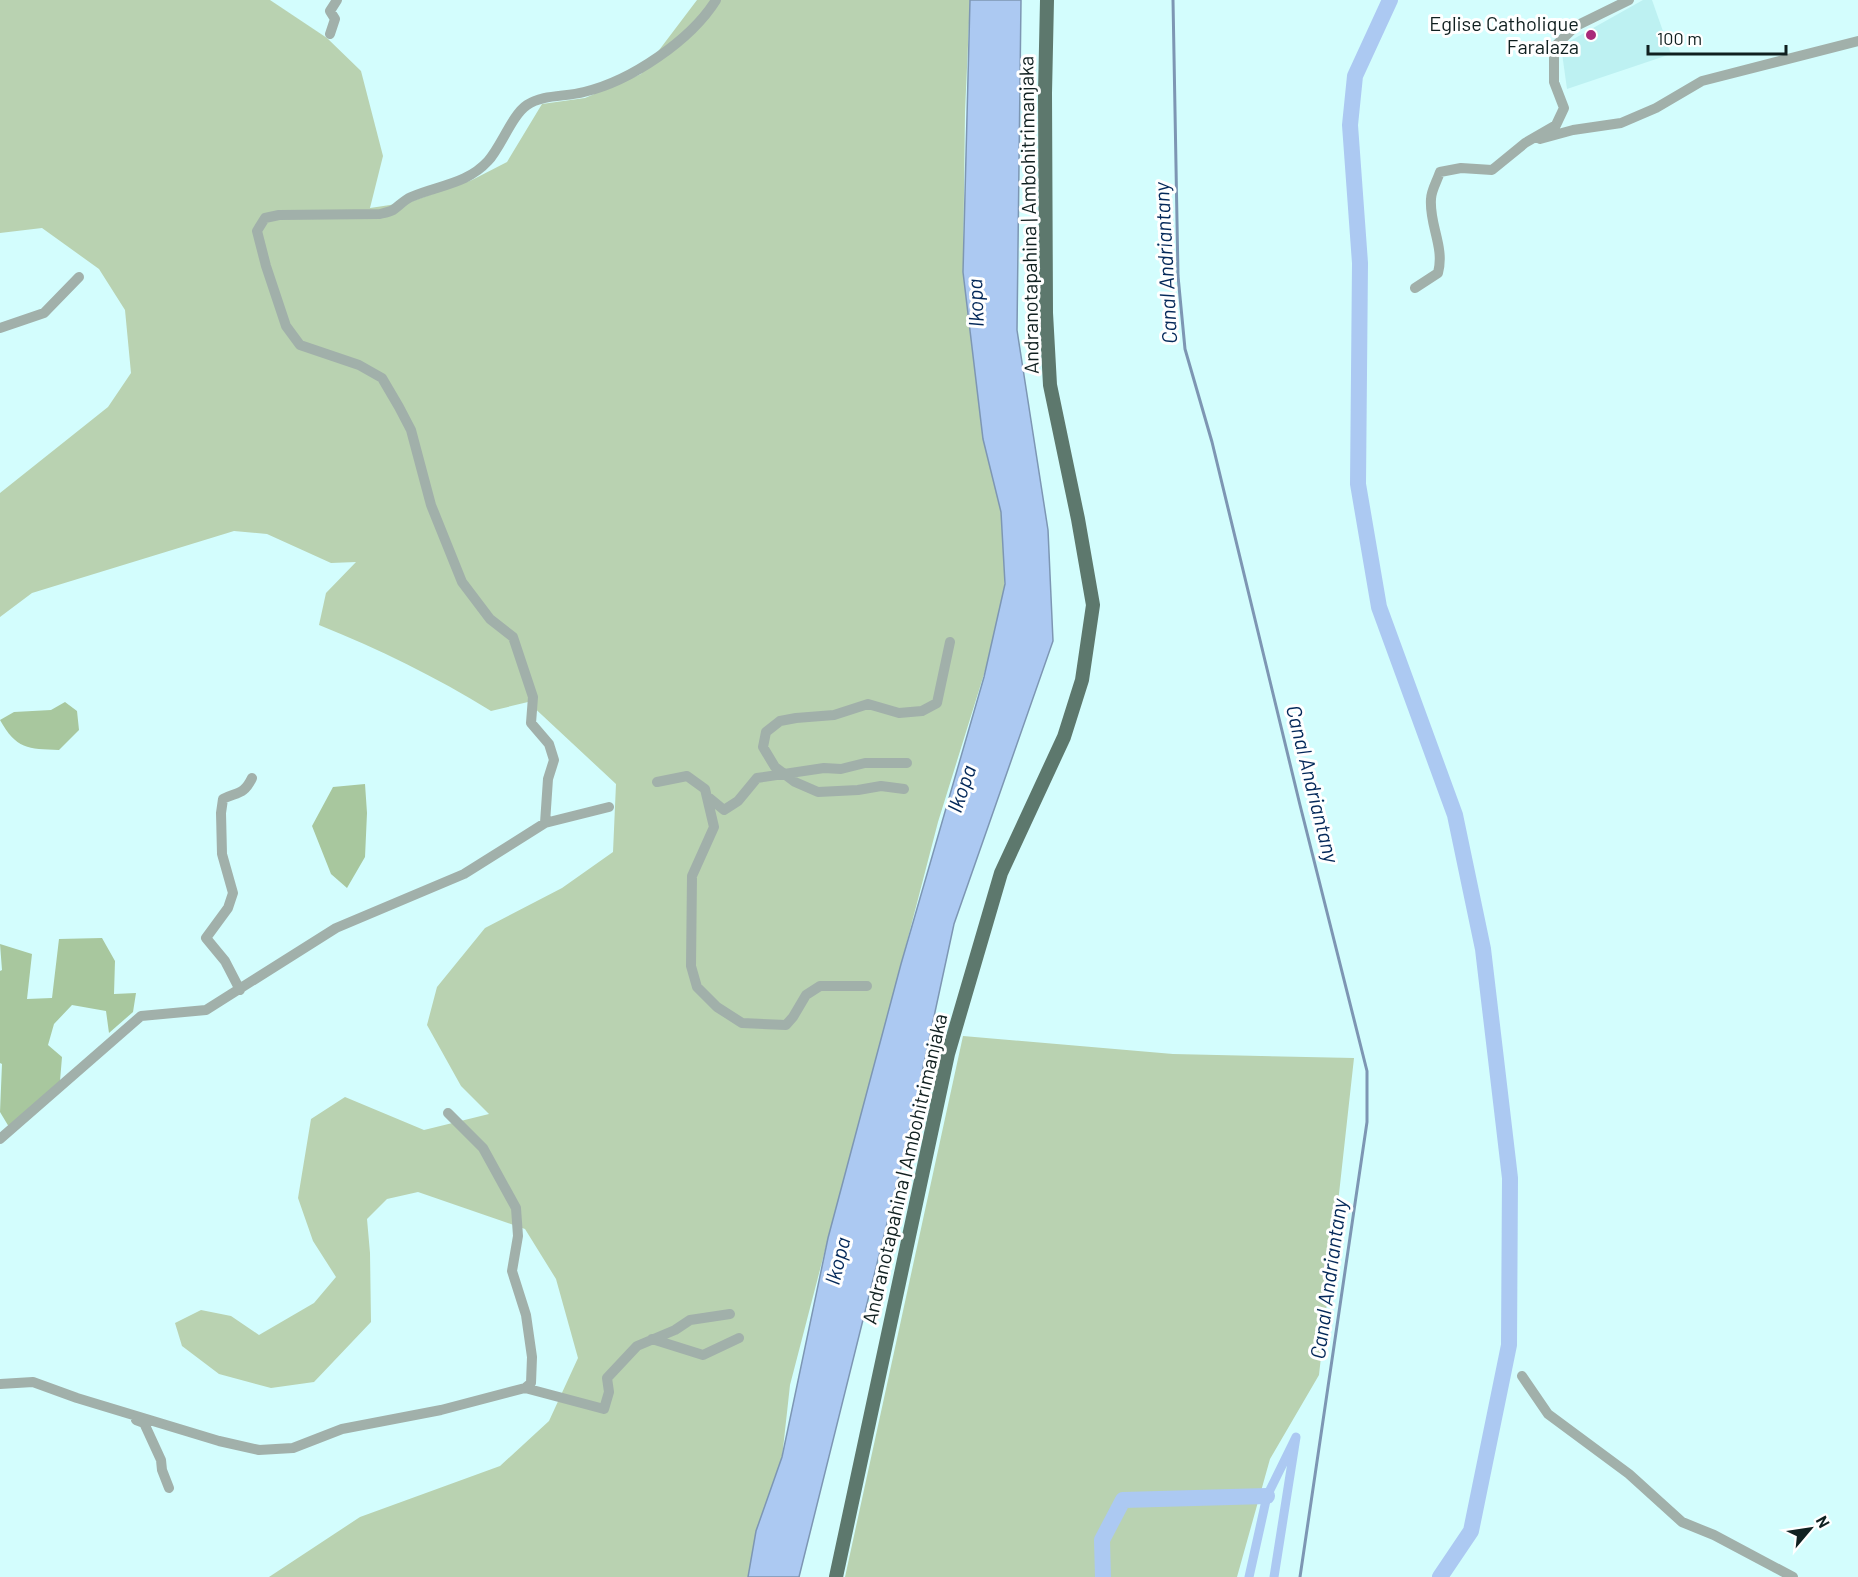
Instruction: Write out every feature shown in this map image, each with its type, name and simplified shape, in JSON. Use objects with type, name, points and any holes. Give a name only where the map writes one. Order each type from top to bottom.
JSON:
[{"type":"main road","name":"Andranotapahina | Ambohitrimanjaka","points":[[836,1577],[948,1054],[1001,873],[1064,737],[1082,680],[1093,605],[1050,385],[1046,302],[1047,0]]},
{"type":"street","points":[[330,34],[335,19],[330,10],[337,0]]},
{"type":"street","points":[[546,823],[548,779],[554,760],[549,744],[531,723],[533,697],[513,638],[490,619],[462,582],[431,505],[411,430],[382,378],[359,365],[300,345],[286,326],[257,231],[265,218],[279,215],[380,214],[393,209],[410,197],[443,188],[473,175],[490,160],[526,105],[546,98],[585,92],[610,84],[640,69],[682,38],[708,14],[716,0]]},
{"type":"street","points":[[1415,288],[1438,273],[1442,261],[1431,198],[1440,172],[1461,168],[1492,170],[1525,143],[1556,125],[1564,108],[1554,82],[1554,47],[1576,26],[1629,0]]},
{"type":"street","points":[[1525,143],[1573,130],[1621,123],[1656,108],[1702,81],[1858,41]]},
{"type":"street","points":[[0,328],[44,313],[79,278]]},
{"type":"street","points":[[904,789],[881,786],[858,790],[818,792],[795,782],[775,767],[763,747],[766,732],[780,721],[834,715],[868,704],[899,713],[921,711],[937,703],[951,642]]},
{"type":"street","points":[[706,796],[724,810],[738,801],[757,778],[824,768],[841,769],[865,764],[907,763]]},
{"type":"street","points":[[657,782],[687,776],[705,789],[714,827],[692,876],[691,966],[697,987],[717,1007],[742,1023],[786,1025],[806,995],[820,986],[867,986]]},
{"type":"street","points":[[240,990],[225,961],[206,938],[228,908],[233,893],[222,854],[223,799],[236,796],[249,785],[252,778]]},
{"type":"street","points":[[0,1139],[141,1016],[206,1010],[336,928],[464,874],[546,823],[609,807]]},
{"type":"street","points":[[0,1384],[33,1382],[96,1404],[219,1441],[259,1450],[293,1448],[342,1429],[441,1410],[525,1388],[531,1383],[532,1357],[526,1315],[512,1271],[518,1236],[516,1209],[483,1148],[448,1113]]},
{"type":"street","points":[[525,1388],[604,1409],[609,1392],[607,1378],[637,1346],[675,1330],[690,1320],[730,1314]]},
{"type":"street","points":[[651,1339],[703,1355],[739,1338]]},
{"type":"street","points":[[1522,1376],[1548,1414],[1629,1474],[1682,1522],[1714,1535],[1779,1573],[1793,1577]]},
{"type":"street","points":[[0,1384],[44,1388],[144,1423],[169,1488]]},
{"type":"shaded area","points":[[1643,0],[1652,0],[1671,54],[1567,89],[1561,46]]},
{"type":"green space","points":[[0,0],[270,0],[327,38],[361,71],[383,156],[370,208],[410,202],[472,180],[507,162],[542,104],[585,98],[641,74],[697,0],[970,0],[965,112],[963,272],[983,439],[1001,512],[1005,569],[1003,613],[938,822],[890,1007],[865,1117],[836,1208],[790,1385],[781,1467],[756,1531],[748,1577],[269,1577],[360,1517],[500,1466],[549,1421],[578,1358],[556,1279],[525,1229],[418,1192],[387,1199],[367,1219],[371,1322],[314,1382],[271,1388],[219,1374],[182,1346],[175,1323],[201,1310],[231,1316],[259,1335],[314,1303],[336,1277],[313,1241],[298,1198],[311,1119],[345,1097],[424,1130],[489,1114],[461,1086],[427,1025],[437,987],[485,928],[562,888],[613,852],[616,784],[528,702],[491,711],[407,664],[319,625],[326,593],[356,562],[331,563],[267,534],[234,531],[32,593],[0,617],[0,493],[108,407],[131,373],[125,310],[99,269],[42,228],[0,233]]},
{"type":"green space","points":[[65,702],[77,711],[79,730],[59,750],[24,746],[12,737],[0,720],[14,712],[51,710]]},
{"type":"green space","points":[[365,784],[367,813],[365,857],[347,888],[331,874],[312,826],[333,787]]},
{"type":"green space","points":[[102,938],[115,961],[114,994],[136,993],[133,1012],[109,1033],[106,1011],[72,1005],[54,1024],[48,1045],[62,1057],[60,1081],[9,1127],[0,1112],[2,1064],[0,1063],[0,971],[2,970],[0,944],[32,954],[27,999],[52,998],[59,939]]},
{"type":"green space","points":[[963,1036],[1173,1054],[1354,1058],[1319,1375],[1270,1459],[1237,1577],[845,1577]]},
{"type":"water","points":[[970,0],[1021,0],[1017,330],[1048,530],[1053,641],[954,924],[905,1151],[799,1577],[748,1577],[756,1531],[782,1457],[828,1238],[901,964],[984,677],[1005,584],[1001,512],[983,439],[963,272]]},
{"type":"waterway","name":"Canal Andriantany","points":[[1173,0],[1178,276],[1185,349],[1212,442],[1367,1071],[1367,1122],[1300,1577]]},
{"type":"waterway","points":[[1390,0],[1355,76],[1350,125],[1360,263],[1358,484],[1379,607],[1455,815],[1483,949],[1510,1178],[1509,1345],[1471,1531],[1440,1577]]},
{"type":"waterway","points":[[1249,1577],[1267,1496],[1296,1437],[1274,1577]]},
{"type":"waterway","name":"Ikopa","points":[[1103,1577],[1102,1540],[1123,1500],[1267,1496]]},
{"type":"place","name":"Eglise Catholique Faralaza","points":[[1591,35]]}]
